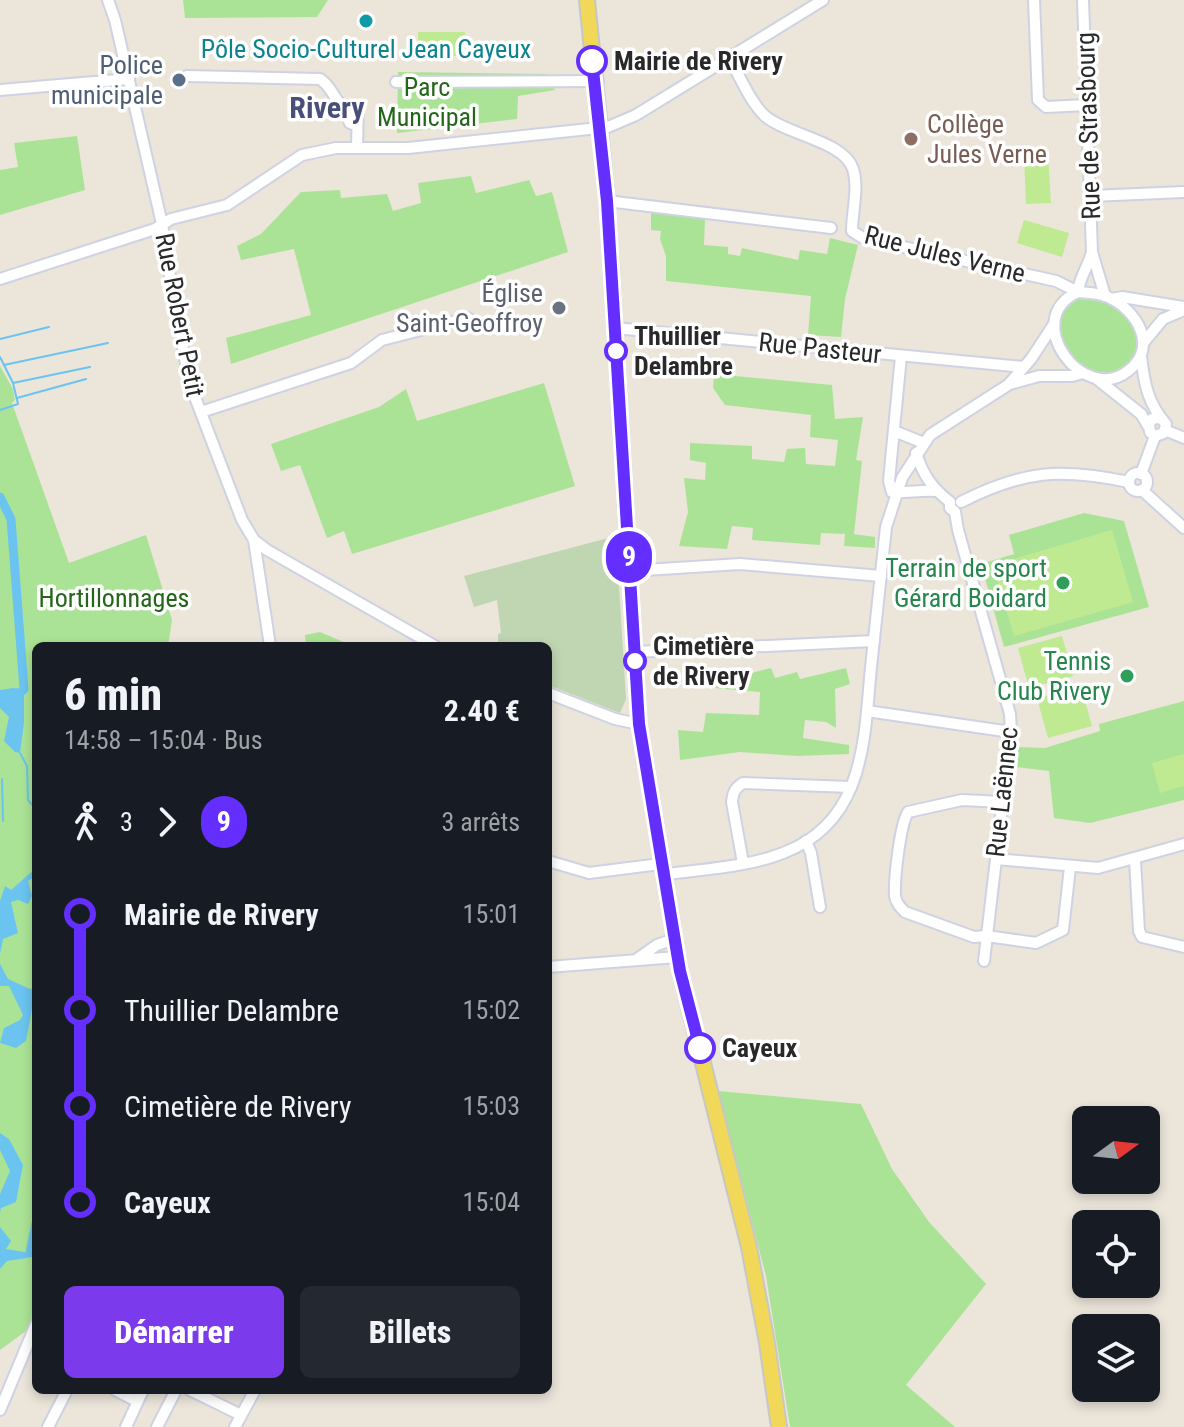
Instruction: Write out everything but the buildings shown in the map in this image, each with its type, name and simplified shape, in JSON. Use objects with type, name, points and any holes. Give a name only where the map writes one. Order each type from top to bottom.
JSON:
[{"type":"main road","points":[[587,0],[598,81],[599,128],[607,201],[639,724],[677,957],[749,1247],[779,1427]]},
{"type":"street","points":[[0,279],[155,229],[171,219],[227,205],[302,155],[336,148],[408,148],[599,128],[636,115],[823,0]]},
{"type":"street","points":[[1034,0],[1038,100],[1046,107],[1087,105]]},
{"type":"street","name":"Rue de Strasbourg","points":[[1083,0],[1092,252]]},
{"type":"street","name":"Rue Robert Petit","points":[[108,1],[162,224],[184,358],[239,514],[254,540]]},
{"type":"street","name":"Rue Jules Verne","points":[[729,58],[763,114],[848,159],[855,180],[852,231],[863,238],[1056,281],[1078,292]]},
{"type":"street","points":[[187,76],[320,79],[330,87],[334,98],[342,106],[358,106],[357,147]]},
{"type":"street","points":[[0,90],[129,79]]},
{"type":"street","points":[[396,82],[598,81]]},
{"type":"street","points":[[1091,196],[1184,192]]},
{"type":"street","points":[[607,201],[831,228]]},
{"type":"street","points":[[1078,292],[1078,281],[1092,252]]},
{"type":"street","points":[[1092,252],[1108,297],[1132,313],[1144,342]]},
{"type":"street","points":[[552,862],[589,873],[743,863],[785,853],[806,841],[833,818],[851,787],[862,758],[886,527],[896,493],[916,453],[934,432],[1008,385],[1054,324],[1061,304],[1078,292],[1184,308]]},
{"type":"street","points":[[1141,474],[1164,422],[1158,418],[1144,384],[1141,355],[1144,342],[1163,319],[1184,308]]},
{"type":"street","points":[[201,412],[351,363],[382,340],[468,318]]},
{"type":"street","points":[[1054,324],[1056,341],[1064,357],[1141,414],[1150,432],[1184,438]]},
{"type":"street","name":"Rue Pasteur","points":[[615,328],[1024,367]]},
{"type":"street","points":[[1096,378],[1118,377],[1133,367],[1141,355]]},
{"type":"street","points":[[901,356],[889,481],[892,492],[896,493],[907,490],[936,491]]},
{"type":"street","points":[[1008,385],[1039,376],[1083,373]]},
{"type":"street","points":[[1148,426],[1152,419],[1158,418]]},
{"type":"street","points":[[894,431],[924,443]]},
{"type":"street","points":[[916,453],[922,470],[936,491],[955,505],[1011,479],[1043,474],[1076,473],[1129,482]]},
{"type":"street","points":[[1141,474],[1131,476],[1129,482],[1134,491],[1142,490],[1184,528]]},
{"type":"street","points":[[1141,474],[1146,483],[1142,490]]},
{"type":"street","name":"Rue Laënnec","points":[[955,505],[958,530],[1006,700],[1011,732],[984,961]]},
{"type":"street","points":[[254,540],[269,642]]},
{"type":"street","points":[[254,540],[303,573],[428,642]]},
{"type":"street","points":[[629,571],[740,564],[881,576]]},
{"type":"street","points":[[634,652],[874,641]]},
{"type":"street","points":[[552,695],[615,719],[639,724]]},
{"type":"street","points":[[867,711],[1011,732]]},
{"type":"street","points":[[743,863],[732,802],[733,794],[743,783],[851,787]]},
{"type":"street","points":[[1003,802],[962,800],[908,812],[902,821],[895,897],[898,906],[905,912],[974,937],[1036,943],[1063,930],[1070,867]]},
{"type":"street","points":[[806,841],[811,853],[820,907]]},
{"type":"street","points":[[996,859],[1098,868],[1184,844]]},
{"type":"street","points":[[1135,860],[1139,931],[1142,937],[1184,947]]},
{"type":"street","points":[[636,960],[657,945],[674,939]]},
{"type":"street","points":[[552,967],[677,957]]},
{"type":"street","points":[[0,1410],[32,1347]]},
{"type":"street","points":[[48,1427],[65,1394]]},
{"type":"street","points":[[123,1394],[137,1401]]},
{"type":"street","points":[[126,1427],[141,1394]]},
{"type":"street","points":[[157,1427],[174,1394]]},
{"type":"street","points":[[198,1394],[241,1415]]},
{"type":"street","points":[[235,1427],[253,1394]]},
{"type":"green space","points":[[183,0],[328,0],[317,17],[185,18]]},
{"type":"green space","points":[[418,32],[465,32],[464,56],[418,56]]},
{"type":"green space","name":"Parc Municipal","points":[[398,72],[547,74],[555,90],[518,96],[517,119],[397,133]]},
{"type":"green space","points":[[77,136],[85,190],[0,215],[0,170],[18,167],[14,143]]},
{"type":"green space","points":[[1048,155],[1051,203],[1026,204],[1024,156]]},
{"type":"green space","points":[[471,176],[476,193],[529,180],[536,196],[552,192],[568,252],[231,364],[226,338],[311,315],[294,249],[241,260],[237,246],[261,234],[301,192],[340,190],[341,198],[387,194],[393,211],[421,203],[418,183]]},
{"type":"green space","points":[[651,211],[705,218],[704,245],[728,247],[728,254],[740,256],[742,248],[798,260],[800,250],[827,254],[830,238],[858,245],[845,299],[841,337],[808,335],[811,296],[666,281],[666,256],[660,239],[661,231],[651,230]]},
{"type":"green space","points":[[1024,220],[1069,233],[1062,257],[1017,243]]},
{"type":"green space","points":[[1079,299],[1111,305],[1134,325],[1137,335],[1135,356],[1116,372],[1100,373],[1084,367],[1071,356],[1062,342],[1059,327],[1064,312]]},
{"type":"green space","name":"Hortillonnages","points":[[0,366],[13,389],[15,400],[12,403],[69,563],[146,535],[172,620],[169,642],[32,642],[32,1319],[26,1331],[0,1350]]},
{"type":"green space","points":[[714,374],[832,385],[835,419],[863,417],[856,460],[862,461],[854,534],[875,537],[875,548],[844,546],[845,534],[821,533],[820,545],[752,540],[753,528],[732,526],[727,549],[679,546],[688,512],[684,478],[705,480],[706,463],[690,460],[690,443],[752,446],[752,459],[784,462],[787,449],[805,448],[806,464],[835,466],[838,440],[810,437],[811,415],[725,405],[713,388]]},
{"type":"green space","points":[[544,383],[575,486],[352,554],[344,531],[327,538],[300,465],[281,471],[271,444],[379,407],[406,389],[417,421]]},
{"type":"green space","name":"Terrain de sport Gérard Boidard","points":[[1084,513],[1124,521],[1149,607],[1004,647],[981,564],[1014,554],[1009,535]]},
{"type":"green space","name":"Terrain de sport Gérard Boidard","points":[[1112,530],[1133,602],[1014,636],[993,565]]},
{"type":"green space","points":[[616,536],[626,699],[620,713],[552,687],[552,642],[498,642],[498,634],[501,633],[497,600],[474,607],[464,576]]},
{"type":"green space","points":[[320,632],[344,642],[306,642],[305,635]]},
{"type":"green space","points":[[1062,636],[1073,676],[1029,688],[1018,648]]},
{"type":"green space","points":[[746,668],[748,674],[771,668],[775,678],[797,672],[800,679],[846,668],[850,684],[835,689],[836,728],[826,722],[805,720],[803,738],[849,745],[849,754],[797,756],[740,752],[680,760],[678,730],[703,732],[706,713],[759,715],[760,692],[714,688],[705,673],[720,674]]},
{"type":"green space","points":[[1081,687],[1092,726],[1048,738],[1037,698]]},
{"type":"green space","points":[[1184,701],[1184,800],[1090,823],[1054,818],[1049,771],[1016,767],[1018,747],[1045,748],[1100,731],[1099,724]]},
{"type":"green space","points":[[1184,754],[1184,786],[1160,793],[1152,763]]},
{"type":"green space","points":[[718,1091],[861,1104],[892,1169],[929,1222],[986,1284],[906,1385],[955,1427],[790,1427],[766,1276]]},
{"type":"water","points":[[24,689],[20,753],[4,741],[9,717],[0,708],[0,690]]},
{"type":"water","points":[[32,872],[32,878],[28,881],[32,896],[28,904],[18,900],[11,902],[18,933],[3,939],[0,954],[0,901],[5,886],[11,890]]},
{"type":"water","points":[[0,964],[8,979],[32,988],[26,1041],[16,1048],[0,1043],[4,1028],[20,1020],[23,1015],[9,986],[0,986]]},
{"type":"water","points":[[0,1133],[9,1139],[23,1165],[16,1202],[1,1208],[0,1213],[0,1194],[10,1171],[0,1150]]},
{"type":"water","points":[[0,1227],[11,1241],[6,1249],[30,1253],[27,1258],[7,1261],[0,1269]]},
{"type":"waterway","points":[[0,339],[49,327]]},
{"type":"waterway","points":[[4,365],[108,343]]},
{"type":"waterway","points":[[0,357],[13,383],[18,404],[0,410]]},
{"type":"waterway","points":[[13,383],[90,367]]},
{"type":"waterway","points":[[17,398],[86,379]]},
{"type":"waterway","points":[[0,497],[11,519],[24,689],[18,695],[0,695]]},
{"type":"waterway","points":[[20,753],[27,766],[28,800],[32,805]]},
{"type":"waterway","points":[[2,779],[3,821]]},
{"type":"waterway","points":[[30,1253],[32,1243]]},
{"type":"bus line","name":"9","points":[[592,61],[607,201],[639,724],[680,971],[700,1048]]},
{"type":"place","name":"Pôle Socio-Culturel Jean Cayeux","points":[[366,21]]},
{"type":"place","name":"Mairie de Rivery","points":[[592,61]]},
{"type":"place","name":"Police municipale","points":[[179,80]]},
{"type":"place","name":"Collège Jules Verne","points":[[911,139]]},
{"type":"place","name":"Église Saint-Geoffroy","points":[[559,308]]},
{"type":"place","name":"Thuillier Delambre","points":[[616,351]]},
{"type":"place","name":"Terrain de sport Gérard Boidard","points":[[1063,583]]},
{"type":"place","name":"Cimetière de Rivery","points":[[635,661]]},
{"type":"place","name":"Tennis Club Rivery","points":[[1127,676]]},
{"type":"place","name":"Cayeux","points":[[700,1048]]},
{"type":"district","name":"Rivery","points":[[327,107]]}]
